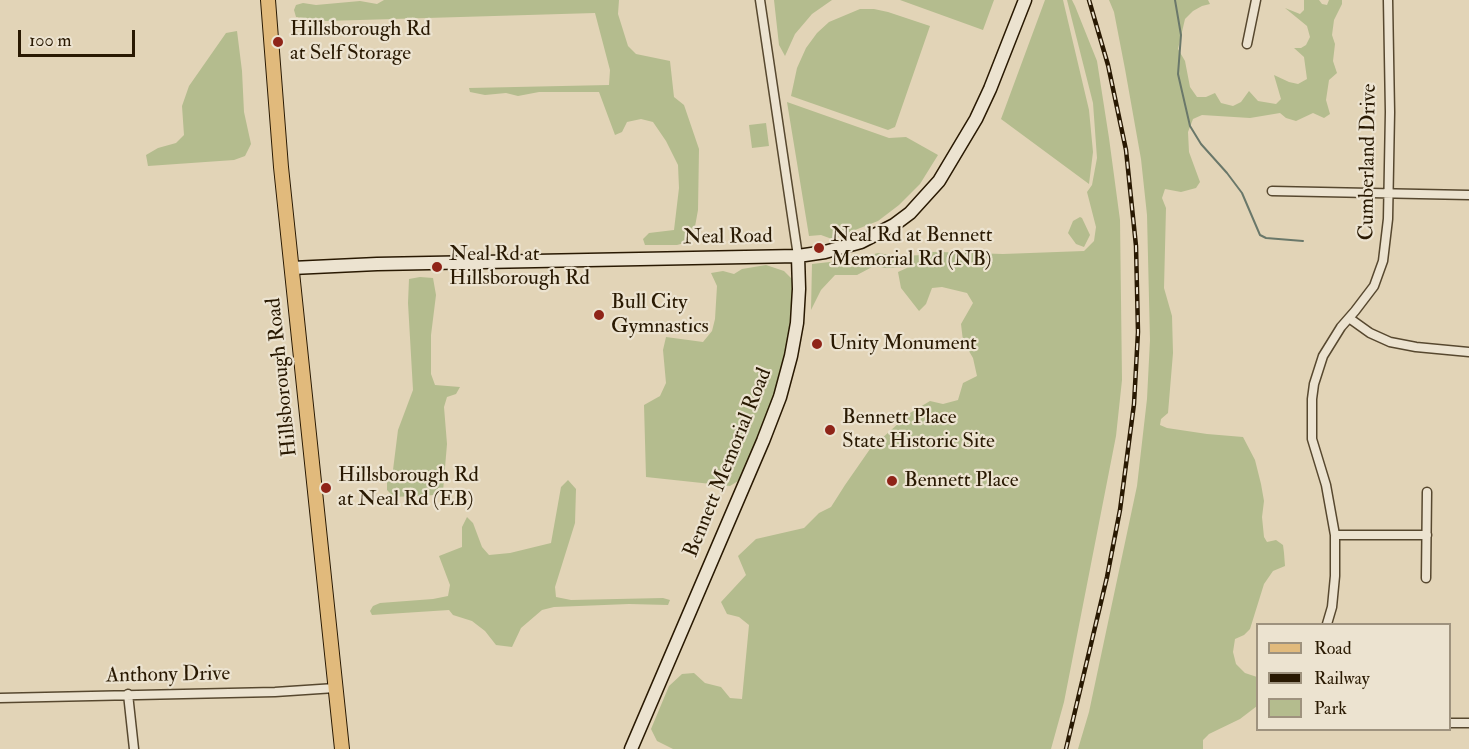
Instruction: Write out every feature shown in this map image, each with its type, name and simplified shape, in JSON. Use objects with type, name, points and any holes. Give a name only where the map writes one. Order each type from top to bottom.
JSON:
[{"type":"main road","name":"Hillsborough Road","points":[[268,0],[281,167],[342,749]]},
{"type":"street","name":"Bennett Memorial Road","points":[[631,749],[763,441],[787,375],[797,323],[798,256],[760,0]]},
{"type":"street","name":"Neal Road","points":[[292,268],[356,264],[798,256],[825,252],[871,238],[902,219],[928,194],[952,160],[976,119],[990,89],[1025,0]]},
{"type":"street","points":[[1247,44],[1256,0]]},
{"type":"street","name":"Cumberland Drive","points":[[1327,623],[1332,607],[1335,576],[1335,536],[1326,485],[1312,439],[1312,399],[1323,356],[1330,342],[1374,286],[1387,241],[1390,112],[1388,0]]},
{"type":"street","points":[[1272,191],[1469,195]]},
{"type":"street","points":[[1349,318],[1370,333],[1390,342],[1469,352]]},
{"type":"street","points":[[1426,578],[1427,492]]},
{"type":"street","points":[[1335,536],[1426,536]]},
{"type":"street","name":"Anthony Drive","points":[[0,698],[275,692],[335,688]]},
{"type":"street","points":[[128,694],[134,749]]},
{"type":"street","points":[[1451,723],[1469,723]]},
{"type":"green space","points":[[384,0],[619,0],[618,14],[628,46],[636,54],[670,61],[674,97],[684,105],[699,149],[698,210],[694,232],[688,242],[677,245],[645,245],[643,239],[649,233],[674,230],[679,188],[678,165],[653,122],[641,119],[627,122],[622,132],[615,135],[599,92],[539,92],[518,96],[506,93],[485,95],[470,92],[469,88],[609,85],[610,70],[595,13],[326,21],[296,17],[294,10],[296,5],[303,3],[316,5],[360,1],[377,4]]},
{"type":"green space","points":[[774,0],[832,0],[812,14],[795,34],[785,56],[779,45]]},
{"type":"green space","points":[[900,0],[994,0],[983,30]]},
{"type":"green space","points":[[1045,0],[1063,0],[1089,110],[1093,152],[1089,184],[1001,119]]},
{"type":"green space","points":[[1067,0],[1072,0],[1075,6],[1097,61],[1109,138],[1120,220],[1122,380],[1116,436],[1064,702],[1051,749],[673,749],[657,741],[651,729],[669,686],[682,674],[694,673],[705,683],[721,687],[730,698],[742,699],[749,625],[739,617],[727,614],[721,602],[746,575],[738,556],[756,539],[804,528],[819,513],[831,507],[870,449],[910,413],[930,401],[943,404],[958,400],[963,383],[977,376],[973,358],[963,341],[961,324],[973,303],[967,293],[942,287],[932,288],[926,304],[919,311],[901,288],[898,272],[909,267],[874,266],[857,275],[835,275],[821,290],[811,310],[812,264],[856,259],[878,253],[897,256],[924,255],[928,252],[1003,254],[1084,251],[1094,241],[1096,227],[1087,192],[1092,185],[1097,158],[1093,103]]},
{"type":"green space","points":[[1109,0],[1208,0],[1210,4],[1193,11],[1185,19],[1178,49],[1185,61],[1190,87],[1197,97],[1206,97],[1215,93],[1221,103],[1233,106],[1241,102],[1249,91],[1258,101],[1276,104],[1281,99],[1274,75],[1298,84],[1307,79],[1304,57],[1294,48],[1306,45],[1310,37],[1307,26],[1285,8],[1300,14],[1304,10],[1304,0],[1319,0],[1322,4],[1327,5],[1329,0],[1342,0],[1334,20],[1332,35],[1335,44],[1333,61],[1337,73],[1329,80],[1326,100],[1330,114],[1324,118],[1313,113],[1296,121],[1280,113],[1250,118],[1202,115],[1193,119],[1188,132],[1189,152],[1200,182],[1196,188],[1181,192],[1165,189],[1162,198],[1166,208],[1164,288],[1172,316],[1173,353],[1168,413],[1161,419],[1160,425],[1207,434],[1243,437],[1255,460],[1261,484],[1264,501],[1262,517],[1264,537],[1267,542],[1276,540],[1283,545],[1285,566],[1273,571],[1264,584],[1250,629],[1235,639],[1233,652],[1236,664],[1245,673],[1256,677],[1256,707],[1240,719],[1209,734],[1203,740],[1203,749],[1078,749],[1089,712],[1137,486],[1147,399],[1150,340],[1147,215],[1141,159],[1114,12]]},
{"type":"green space","points":[[860,9],[888,12],[930,26],[895,127],[888,130],[791,96],[797,68],[806,48],[817,33],[829,22]]},
{"type":"green space","points":[[237,31],[244,112],[251,144],[245,156],[234,160],[148,166],[146,155],[158,148],[176,143],[184,135],[182,106],[189,86],[226,33]]},
{"type":"green space","points":[[787,102],[889,138],[906,137],[938,155],[920,184],[899,205],[878,221],[832,239],[821,235],[809,236]]},
{"type":"green space","points":[[766,123],[769,146],[752,148],[749,125]]},
{"type":"green space","points":[[1080,217],[1090,235],[1084,247],[1076,244],[1068,233],[1073,221]]},
{"type":"green space","points":[[766,265],[784,271],[794,281],[793,341],[774,403],[751,462],[738,481],[730,486],[646,477],[644,405],[660,396],[666,383],[663,350],[666,337],[703,342],[712,331],[715,319],[717,286],[711,273],[723,271],[734,274],[742,269]]},
{"type":"green space","points":[[433,278],[436,295],[431,335],[431,374],[435,385],[460,387],[456,394],[447,397],[444,407],[447,444],[443,491],[436,495],[394,497],[387,490],[387,478],[393,470],[398,430],[413,390],[408,303],[409,279]]},
{"type":"green space","points":[[568,480],[576,489],[575,523],[555,587],[556,597],[571,600],[663,598],[670,600],[668,605],[629,604],[554,607],[542,610],[521,628],[512,647],[496,645],[485,631],[472,621],[453,615],[449,610],[372,615],[370,611],[373,606],[380,603],[448,596],[450,585],[439,556],[462,547],[462,527],[467,517],[473,523],[482,547],[489,555],[510,553],[551,543],[561,487]]},
{"type":"waterway","points":[[1175,0],[1181,35],[1178,74],[1190,126],[1201,144],[1242,193],[1260,235],[1266,238],[1303,241]]},
{"type":"railway","points":[[1066,749],[1107,577],[1120,510],[1134,404],[1138,332],[1136,246],[1126,150],[1108,65],[1089,0]]},
{"type":"place","name":"Hillsborough Rd at Self Storage","points":[[278,42]]},
{"type":"place","name":"Neal Rd at Bennett Memorial Rd (NB)","points":[[819,248]]},
{"type":"place","name":"Neal Rd at Hillsborough Rd","points":[[437,267]]},
{"type":"place","name":"Bull City Gymnastics","points":[[599,315]]},
{"type":"place","name":"Unity Monument","points":[[817,344]]},
{"type":"place","name":"Bennett Place State Historic Site","points":[[830,430]]},
{"type":"place","name":"Bennett Place","points":[[892,481]]},
{"type":"place","name":"Hillsborough Rd at Neal Rd (EB)","points":[[326,488]]}]
